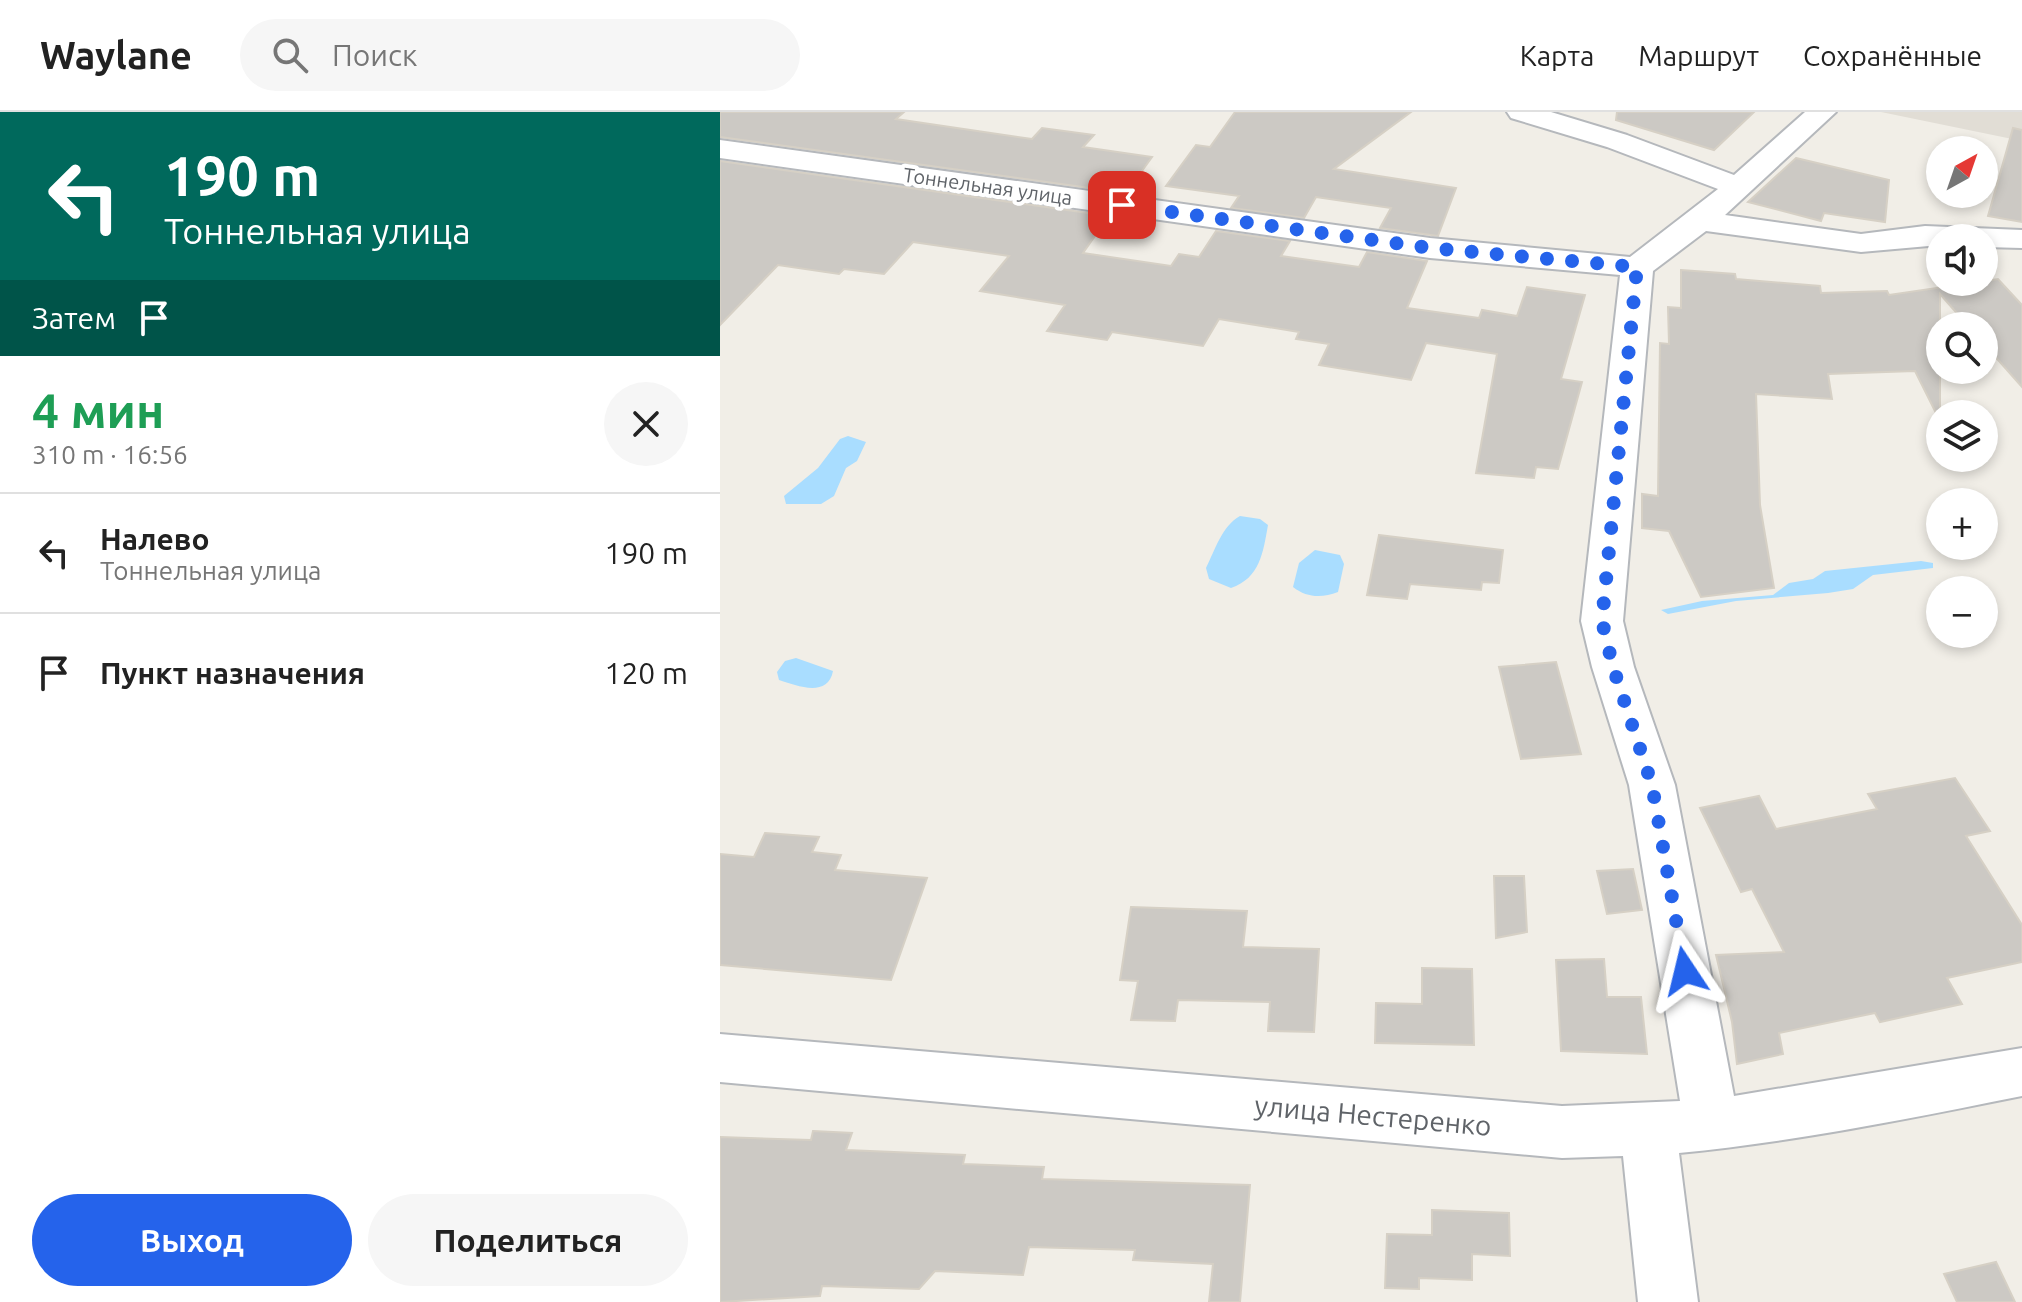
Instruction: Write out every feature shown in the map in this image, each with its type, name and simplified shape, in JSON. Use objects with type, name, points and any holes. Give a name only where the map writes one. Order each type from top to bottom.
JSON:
[{"type":"street","points":[[1521,112],[1617,141],[1737,186]]},
{"type":"street","points":[[1712,1126],[1652,785],[1613,667],[1602,621],[1637,267],[1700,221],[1822,112]]},
{"type":"street","name":"Тоннельная улица","points":[[720,149],[1415,246],[1637,267]]},
{"type":"street","points":[[1700,221],[1861,243],[1925,235],[2022,239]]},
{"type":"street","name":"улица Нестеренко","points":[[720,1058],[1562,1132],[1648,1131],[1712,1126],[1841,1107],[2022,1072]]},
{"type":"street","points":[[1648,1131],[1668,1302]]},
{"type":"shaded area","points":[[1881,112],[2022,112],[2022,141]]},
{"type":"water","points":[[848,436],[866,442],[857,461],[846,468],[834,496],[821,504],[786,504],[784,496],[818,468],[840,439]]},
{"type":"water","points":[[1240,516],[1260,519],[1268,525],[1262,555],[1254,571],[1241,584],[1231,588],[1209,579],[1206,568],[1224,532]]},
{"type":"water","points":[[1315,550],[1340,555],[1344,564],[1338,592],[1315,596],[1293,587],[1299,563]]},
{"type":"water","points":[[1921,561],[1933,563],[1933,568],[1873,575],[1853,589],[1736,601],[1668,614],[1661,610],[1702,601],[1773,595],[1789,583],[1813,579],[1825,571]]},
{"type":"water","points":[[796,658],[833,671],[830,679],[825,685],[811,688],[779,680],[777,672],[785,661]]},
{"type":"building","points":[[720,112],[904,112],[896,119],[1032,139],[1042,128],[1094,135],[1083,147],[1152,157],[1126,193],[720,137]]},
{"type":"building","points":[[1235,112],[1411,112],[1334,169],[1456,188],[1438,236],[1380,228],[1391,208],[1316,197],[1304,218],[1231,208],[1239,196],[1166,186],[1196,145],[1210,147]]},
{"type":"building","points":[[1617,112],[1754,112],[1714,150],[1616,120]]},
{"type":"building","points":[[2013,128],[2022,130],[2022,222],[1988,216],[1990,208],[1998,208],[1998,181]]},
{"type":"building","points":[[1796,158],[1889,180],[1885,222],[1824,213],[1821,221],[1748,202]]},
{"type":"building","points":[[720,161],[1109,216],[1083,253],[1171,266],[1179,254],[1199,257],[1216,231],[1290,241],[1281,256],[1359,267],[1367,252],[1427,261],[1407,308],[1479,318],[1482,310],[1517,316],[1527,287],[1585,295],[1561,379],[1582,382],[1558,469],[1536,467],[1534,478],[1476,473],[1497,354],[1426,343],[1411,380],[1319,365],[1329,344],[1296,339],[1299,332],[1219,319],[1203,346],[1112,332],[1107,340],[1047,331],[1065,305],[980,291],[1009,256],[913,242],[884,274],[844,269],[839,274],[778,265],[720,325]]},
{"type":"building","points":[[1681,270],[1735,274],[1736,279],[1820,286],[1821,293],[1887,291],[1889,295],[1926,290],[1926,296],[1940,296],[1940,312],[1926,312],[1926,384],[1940,384],[1940,400],[1930,400],[1915,371],[1828,374],[1832,399],[1756,394],[1760,505],[1774,588],[1701,597],[1669,531],[1642,528],[1642,494],[1658,496],[1660,343],[1669,344],[1668,307],[1681,308]]},
{"type":"building","points":[[1998,279],[2022,305],[2022,387],[1998,360],[1998,312],[1956,312],[1942,296],[1998,296]]},
{"type":"building","points":[[1379,535],[1503,550],[1499,583],[1482,582],[1481,590],[1410,584],[1407,599],[1367,595]]},
{"type":"building","points":[[1556,662],[1581,754],[1521,759],[1499,667]]},
{"type":"building","points":[[1955,778],[1990,831],[1966,836],[2022,925],[2022,962],[1947,978],[1962,1004],[1880,1022],[1875,1013],[1779,1033],[1783,1054],[1737,1064],[1732,1022],[1716,955],[1784,952],[1752,889],[1741,892],[1700,808],[1759,796],[1776,829],[1877,809],[1868,794]]},
{"type":"building","points":[[765,833],[819,837],[812,852],[841,855],[835,870],[927,878],[891,980],[720,965],[720,854],[754,857]]},
{"type":"building","points":[[1633,869],[1642,910],[1607,914],[1597,871]]},
{"type":"building","points":[[1494,876],[1524,876],[1527,932],[1496,938]]},
{"type":"building","points":[[1131,907],[1247,911],[1243,947],[1319,949],[1314,1032],[1268,1031],[1270,1002],[1178,1000],[1175,1021],[1131,1020],[1138,981],[1120,980]]},
{"type":"building","points":[[1604,959],[1607,997],[1641,997],[1647,1054],[1561,1051],[1556,960]]},
{"type":"building","points":[[1422,968],[1472,969],[1474,1045],[1375,1043],[1376,1003],[1422,1004]]},
{"type":"building","points":[[813,1131],[852,1133],[846,1150],[965,1155],[963,1164],[1044,1167],[1042,1179],[1250,1185],[1240,1302],[1209,1302],[1213,1264],[1133,1260],[1135,1250],[1029,1247],[1023,1275],[935,1271],[919,1289],[822,1286],[820,1296],[720,1302],[720,1137],[811,1140]]},
{"type":"building","points":[[1432,1210],[1509,1213],[1510,1256],[1472,1254],[1472,1280],[1419,1278],[1419,1289],[1385,1288],[1387,1234],[1432,1235]]},
{"type":"building","points":[[1996,1262],[2015,1302],[1957,1302],[1944,1274]]},
{"type":"route","points":[[1122,205],[1430,248],[1637,267],[1602,621],[1613,667],[1652,785],[1685,971]]}]
